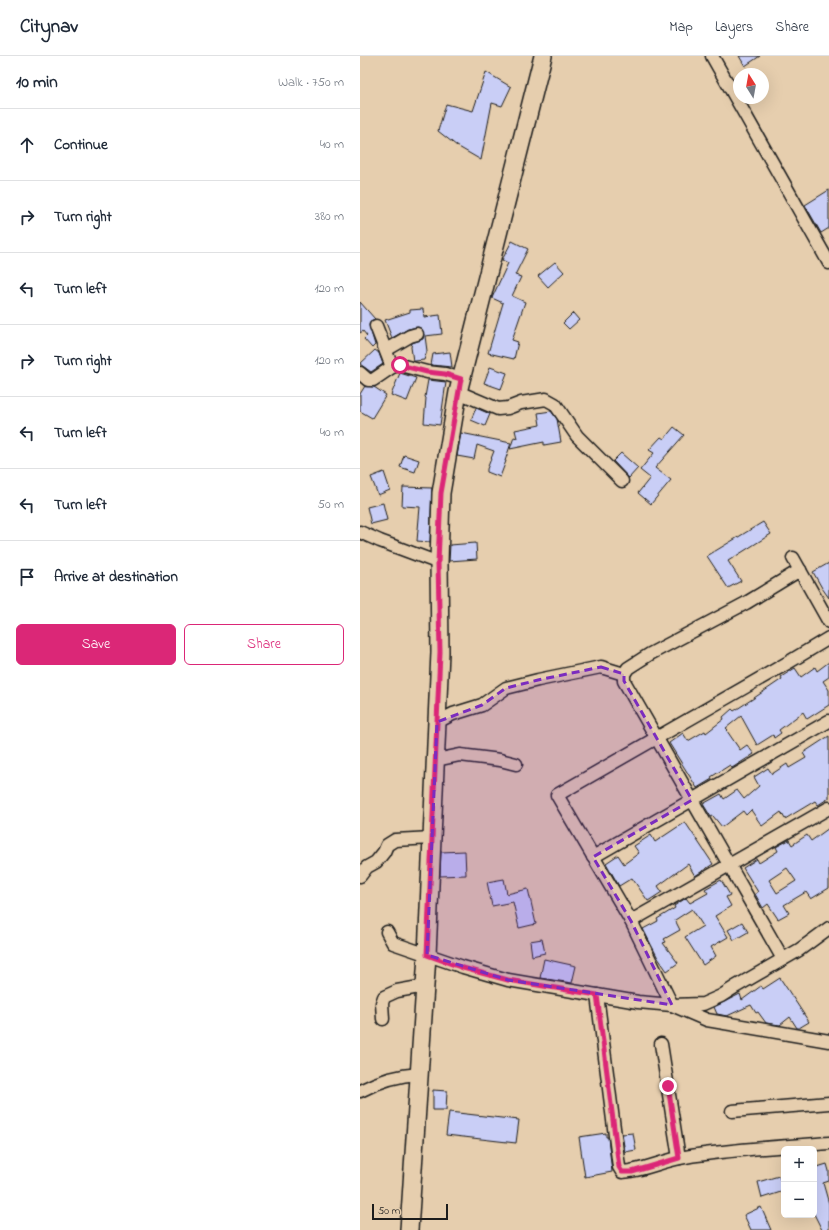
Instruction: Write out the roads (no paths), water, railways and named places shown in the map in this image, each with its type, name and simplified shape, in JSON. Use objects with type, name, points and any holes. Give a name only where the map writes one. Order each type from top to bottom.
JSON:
[{"type":"street","points":[[409,1230],[427,955],[436,760],[440,652],[438,563],[441,493],[459,386],[543,56]]},
{"type":"street","points":[[712,56],[829,263]]},
{"type":"street","points":[[376,326],[392,367]]},
{"type":"street","points":[[386,350],[410,336],[417,334]]},
{"type":"street","points":[[360,373],[368,380],[373,380],[392,367],[400,365],[409,366],[427,372],[445,374],[459,386],[498,409],[546,399],[555,404],[576,436],[622,481]]},
{"type":"street","points":[[360,532],[380,542],[438,563]]},
{"type":"street","points":[[794,558],[829,622]]},
{"type":"street","points":[[783,959],[624,681],[624,674],[628,668],[650,654],[746,603],[800,570]]},
{"type":"street","points":[[829,638],[558,795],[631,921],[672,1005],[708,1020],[829,1041]]},
{"type":"street","points":[[437,722],[453,714],[482,705],[506,688],[513,686],[601,667],[624,674]]},
{"type":"street","points":[[593,857],[829,721]]},
{"type":"street","points":[[436,760],[460,755],[500,760],[516,764]]},
{"type":"street","points":[[631,921],[829,808]]},
{"type":"street","points":[[360,876],[367,867],[376,862],[384,852],[387,845],[395,840],[432,838]]},
{"type":"street","points":[[387,932],[393,943],[463,968],[508,980],[638,1002],[672,1005],[703,1004],[721,996],[799,950],[829,928]]},
{"type":"street","points":[[383,1019],[382,1003],[384,997],[397,991],[425,986]]},
{"type":"street","points":[[597,995],[619,1167],[622,1172],[632,1172],[679,1158],[714,1152],[829,1143]]},
{"type":"street","points":[[661,1044],[679,1158]]},
{"type":"street","points":[[360,1091],[377,1082],[406,1075],[419,1074]]},
{"type":"street","points":[[732,1111],[829,1102]]}]
